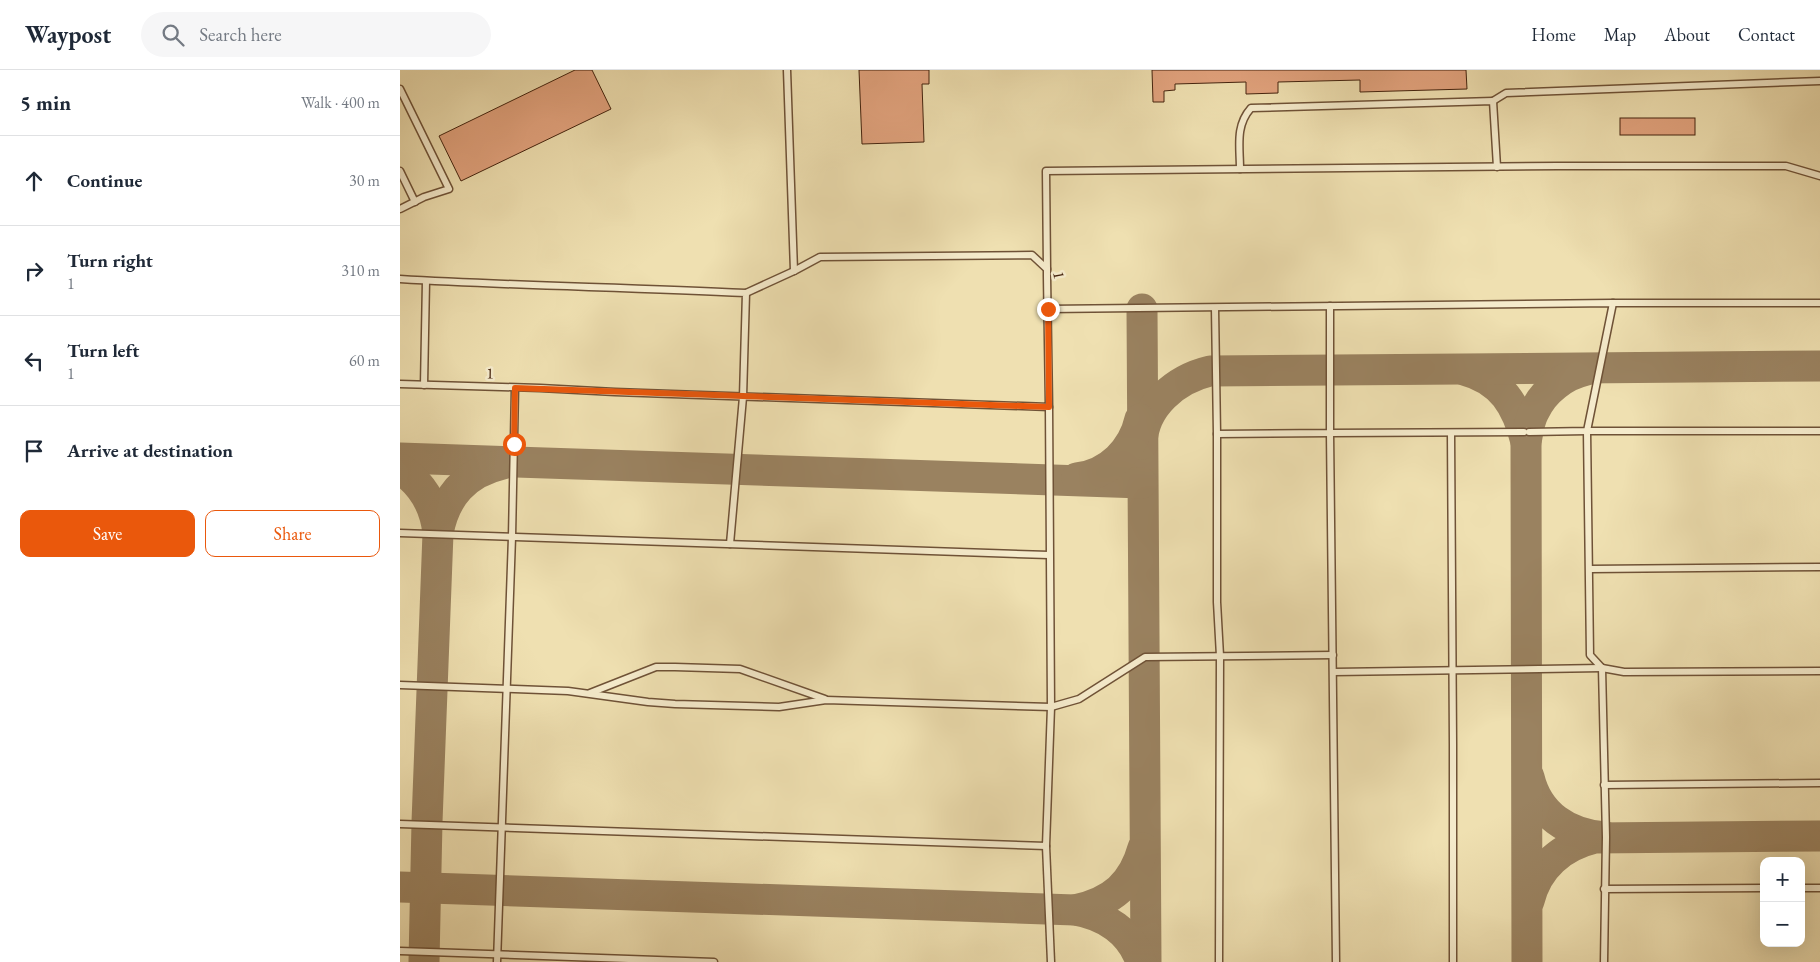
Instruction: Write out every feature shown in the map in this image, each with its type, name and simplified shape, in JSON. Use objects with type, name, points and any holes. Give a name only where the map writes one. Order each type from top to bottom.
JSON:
[{"type":"lane","points":[[400,279],[746,293],[794,271],[787,70]]},
{"type":"lane","points":[[1240,169],[1240,126],[1243,116],[1251,108],[1493,101],[1506,93],[1820,81]]},
{"type":"lane","points":[[400,88],[449,189],[432,194],[400,209]]},
{"type":"lane","points":[[1493,101],[1497,167]]},
{"type":"lane","points":[[1047,269],[1046,171],[1786,166],[1820,176]]},
{"type":"lane","points":[[400,171],[415,202]]},
{"type":"lane","name":"1","points":[[400,384],[1049,407],[1047,269],[1032,255],[820,257],[794,271]]},
{"type":"lane","points":[[424,385],[426,281]]},
{"type":"lane","points":[[730,544],[743,397],[746,293]]},
{"type":"lane","points":[[1048,309],[1613,303],[1820,303]]},
{"type":"lane","points":[[1604,962],[1606,837],[1602,668],[1590,655],[1587,432],[1613,303]]},
{"type":"lane","points":[[1330,306],[1336,962]]},
{"type":"lane","points":[[1215,308],[1217,602],[1220,656],[1220,962]]},
{"type":"lane","points":[[497,958],[512,537],[515,388]]},
{"type":"lane","points":[[1049,407],[1051,707],[1046,846],[1051,962]]},
{"type":"lane","points":[[1217,434],[1820,431]]},
{"type":"lane","points":[[1451,433],[1453,962]]},
{"type":"lane","points":[[400,533],[1049,555]]},
{"type":"lane","points":[[1590,569],[1820,567]]},
{"type":"lane","points":[[400,685],[568,691],[657,702],[779,707],[826,700],[1051,707],[1079,699],[1145,657],[1333,655]]},
{"type":"lane","points":[[588,694],[656,667],[666,667],[740,669],[826,700]]},
{"type":"lane","points":[[1334,672],[1602,668],[1624,672],[1820,671]]},
{"type":"lane","points":[[1604,785],[1820,783]]},
{"type":"lane","points":[[400,824],[1046,846]]},
{"type":"lane","points":[[1604,889],[1760,888]]},
{"type":"lane","points":[[1805,888],[1820,888]]},
{"type":"lane","points":[[400,951],[497,958],[714,962]]},
{"type":"building","points":[[575,70],[592,70],[611,109],[461,181],[439,136]]},
{"type":"building","points":[[859,70],[929,70],[929,84],[922,84],[924,142],[862,144]]},
{"type":"building","points":[[1152,70],[1466,70],[1467,89],[1360,92],[1360,80],[1278,82],[1278,93],[1246,94],[1246,82],[1175,84],[1175,90],[1164,91],[1164,102],[1153,102]]},
{"type":"building","points":[[1620,118],[1695,118],[1695,135],[1620,135]]},
{"type":"taxiway","points":[[1142,309],[1146,962]]},
{"type":"taxiway","points":[[1142,444],[1148,418],[1164,396],[1185,380],[1210,371],[1820,366]]},
{"type":"taxiway","points":[[1464,370],[1488,380],[1506,396],[1518,417],[1526,442]]},
{"type":"taxiway","points":[[1527,962],[1526,442],[1532,415],[1543,397],[1563,380],[1587,370]]},
{"type":"taxiway","points":[[1077,478],[1089,476],[1118,459],[1132,441],[1140,419]]},
{"type":"taxiway","points":[[400,458],[1142,483]]},
{"type":"taxiway","points":[[438,533],[446,508],[459,488],[478,473],[503,464]]},
{"type":"taxiway","points":[[400,469],[415,482],[426,496],[434,514],[438,533],[427,822],[424,962]]},
{"type":"taxiway","points":[[1529,777],[1539,802],[1556,820],[1579,832],[1605,837]]},
{"type":"taxiway","points":[[1529,901],[1538,878],[1553,860],[1572,846],[1595,838],[1820,836]]},
{"type":"taxiway","points":[[1075,910],[1100,902],[1119,890],[1133,872],[1143,848]]},
{"type":"taxiway","points":[[400,887],[1075,910],[1097,916],[1116,927],[1131,942],[1141,962]]},
{"type":"route","points":[[514,444],[515,388],[1049,407],[1048,309]]}]
